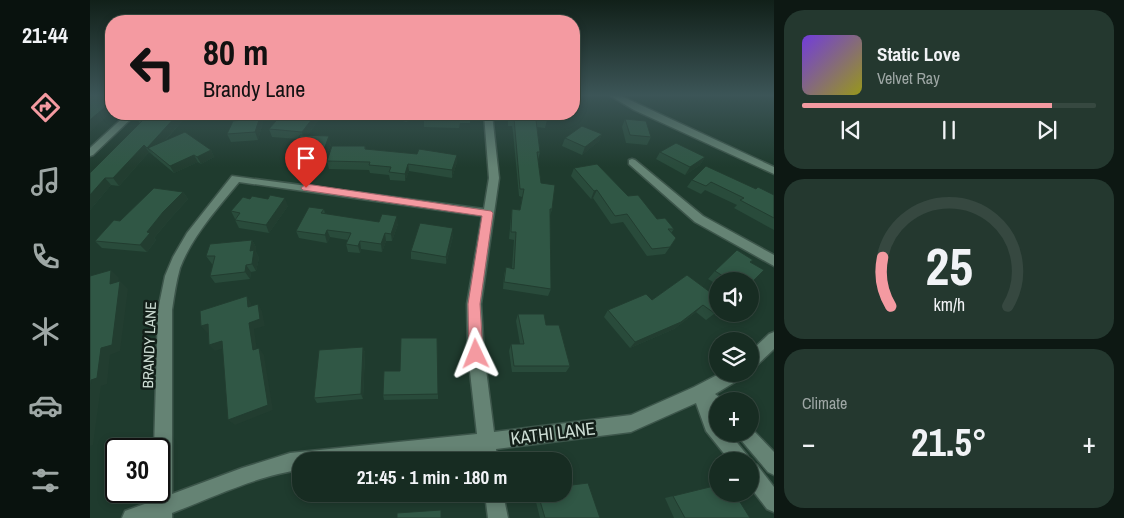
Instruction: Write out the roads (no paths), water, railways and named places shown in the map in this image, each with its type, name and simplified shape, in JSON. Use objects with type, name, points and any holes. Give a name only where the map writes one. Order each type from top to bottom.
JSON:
[{"type":"street","points":[[660,119],[774,171]]},
{"type":"street","points":[[90,153],[126,120]]},
{"type":"street","points":[[488,452],[476,354],[474,304],[494,178],[489,120]]},
{"type":"street","points":[[632,162],[683,207],[774,261]]},
{"type":"street","name":"BRANDY LANE","points":[[162,512],[165,310],[170,283],[178,258],[196,229],[236,178],[488,213]]},
{"type":"street","points":[[759,353],[774,339]]},
{"type":"street","name":"KATHI LANE","points":[[132,518],[162,512],[290,462],[486,442],[631,423],[700,393],[720,382]]},
{"type":"street","points":[[700,393],[709,400]]},
{"type":"street","points":[[700,393],[709,417]]},
{"type":"street","points":[[725,442],[734,452]]},
{"type":"street","points":[[754,442],[774,466]]},
{"type":"street","points":[[759,483],[774,502]]},
{"type":"street","points":[[495,502],[498,518]]}]
